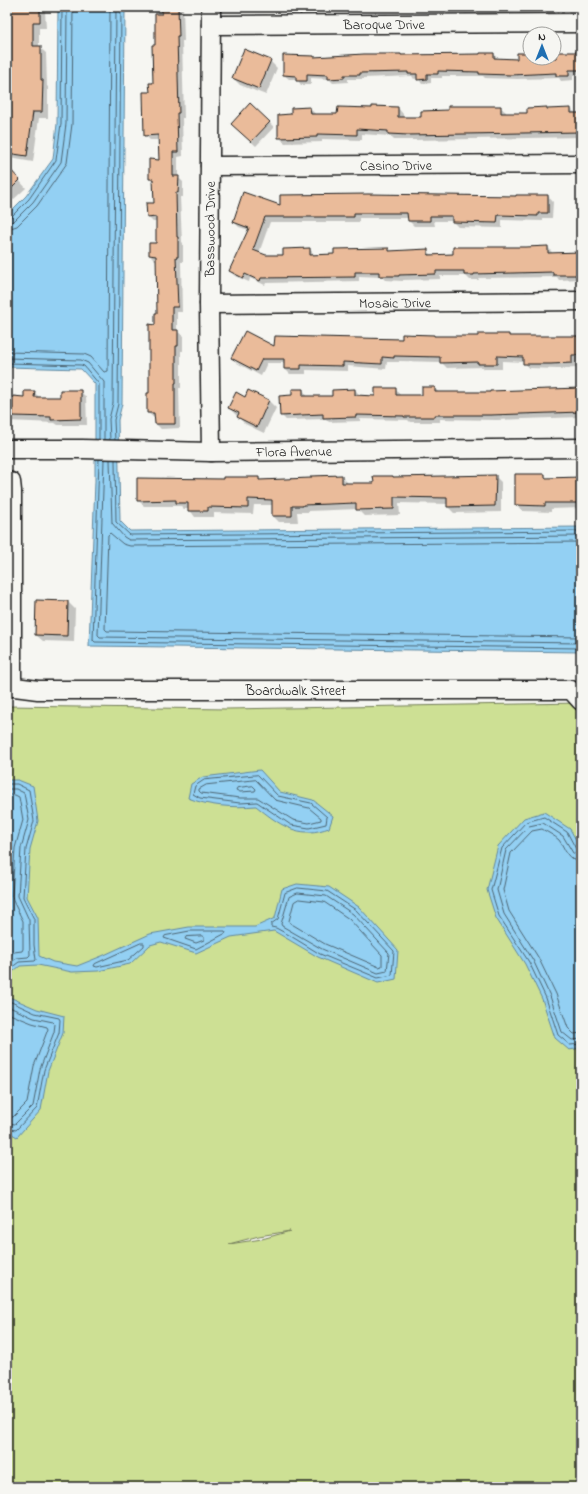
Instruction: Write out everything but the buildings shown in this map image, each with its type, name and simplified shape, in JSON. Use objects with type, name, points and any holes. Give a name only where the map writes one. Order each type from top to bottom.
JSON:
[{"type":"street","name":"Basswood Drive","points":[[210,452],[209,304],[211,7]]},
{"type":"street","name":"Baroque Drive","points":[[210,26],[581,22]]},
{"type":"street","name":"Casino Drive","points":[[210,166],[581,164]]},
{"type":"street","name":"Mosaic Drive","points":[[209,304],[581,302]]},
{"type":"street","name":"Flora Avenue","points":[[7,449],[210,452],[581,448]]},
{"type":"street","points":[[7,480],[11,482],[12,491],[9,687]]},
{"type":"street","name":"Boardwalk Street","points":[[9,687],[38,690],[571,690],[581,701]]},
{"type":"green space","points":[[581,703],[581,1487],[7,1487],[7,706],[227,709]],"holes":[[[290,1231],[262,1239],[229,1244],[259,1236]]]},
{"type":"water","points":[[58,7],[125,7],[122,404],[118,420],[120,521],[130,531],[581,527],[581,652],[89,646],[95,481],[95,384],[81,369],[7,367],[7,215],[26,196],[53,159],[57,124]]},
{"type":"water","points":[[260,770],[280,792],[313,800],[333,816],[329,828],[315,832],[302,832],[281,824],[256,806],[221,806],[188,798],[191,784],[203,777]]},
{"type":"water","points":[[7,780],[18,780],[33,786],[38,821],[30,849],[27,897],[38,918],[39,956],[53,962],[77,966],[150,934],[189,927],[255,927],[275,918],[282,889],[297,884],[329,887],[359,907],[398,950],[396,979],[378,983],[318,957],[274,931],[231,937],[196,953],[161,942],[150,945],[130,964],[98,971],[72,972],[38,965],[20,966],[9,975],[7,974]]},
{"type":"water","points":[[544,812],[570,829],[581,849],[581,1048],[569,1050],[555,1038],[542,999],[525,964],[496,918],[487,890],[498,846],[524,818]]},
{"type":"water","points":[[7,996],[37,1009],[64,1016],[63,1033],[48,1071],[41,1110],[17,1137],[7,1131]]}]
